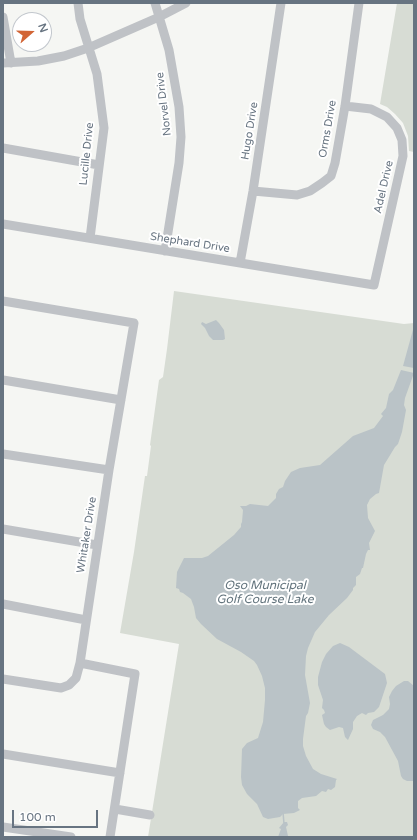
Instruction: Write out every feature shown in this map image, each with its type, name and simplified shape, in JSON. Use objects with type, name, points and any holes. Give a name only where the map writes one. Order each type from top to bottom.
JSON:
[{"type":"street","name":"Lucille Drive","points":[[78,3],[80,19],[96,74],[104,128],[90,238]]},
{"type":"street","name":"Norvel Drive","points":[[155,3],[169,50],[179,108],[181,137],[179,163],[165,251]]},
{"type":"street","points":[[3,17],[7,63],[38,61],[64,56],[88,48],[159,17],[186,3]]},
{"type":"street","name":"Hugo Drive","points":[[240,263],[253,191],[281,3]]},
{"type":"street","name":"Orms Drive","points":[[253,191],[297,195],[310,191],[330,176],[335,163],[345,106],[359,3]]},
{"type":"street","name":"Adel Drive","points":[[345,106],[371,109],[388,117],[397,128],[402,140],[403,156],[374,285]]},
{"type":"street","points":[[3,148],[99,165]]},
{"type":"street","name":"Shephard Drive","points":[[3,224],[374,285]]},
{"type":"street","name":"Whitaker Drive","points":[[3,301],[134,323],[97,545],[80,664],[76,678],[61,688],[3,679]]},
{"type":"street","points":[[3,380],[121,400]]},
{"type":"street","points":[[3,454],[109,470]]},
{"type":"street","points":[[3,529],[97,545]]},
{"type":"street","points":[[3,604],[86,620]]},
{"type":"street","points":[[80,664],[135,674],[110,837]]},
{"type":"street","points":[[3,754],[120,773]]},
{"type":"street","points":[[114,809],[150,815]]},
{"type":"street","points":[[3,826],[71,837]]},
{"type":"shaded area","points":[[397,3],[414,3],[414,152],[409,151],[408,136],[403,123],[387,107],[380,104]]},
{"type":"shaded area","points":[[174,291],[404,324],[414,323],[414,837],[148,837],[179,644],[120,633],[145,476],[147,476],[159,380],[163,377]]},
{"type":"water","points":[[216,320],[224,330],[225,339],[223,340],[213,340],[201,324],[202,322],[206,324]]},
{"type":"water","points":[[414,326],[414,368],[403,366]]},
{"type":"water","name":"Oso Municipal Golf Course Lake","points":[[401,370],[414,373],[405,398],[404,405],[406,410],[398,444],[384,465],[379,493],[370,499],[367,505],[368,518],[375,531],[369,543],[370,550],[368,550],[366,554],[360,574],[356,577],[356,585],[353,590],[315,632],[306,656],[305,675],[310,703],[306,716],[303,746],[306,756],[313,769],[321,774],[337,779],[335,787],[331,790],[328,789],[326,792],[322,791],[316,796],[302,798],[298,801],[298,808],[300,810],[294,813],[283,814],[280,817],[268,819],[263,817],[257,804],[247,794],[242,785],[241,777],[242,749],[247,743],[258,738],[263,722],[265,688],[262,676],[254,661],[217,639],[196,618],[191,599],[176,588],[177,572],[184,558],[202,558],[208,556],[234,535],[241,527],[243,510],[240,506],[250,504],[268,506],[276,498],[276,494],[279,489],[283,487],[291,472],[300,468],[320,465],[353,436],[374,428],[383,416],[381,414],[386,408],[389,394],[393,390]]},
{"type":"water","points":[[340,643],[349,647],[385,674],[387,683],[379,707],[374,712],[366,715],[362,713],[357,716],[353,722],[353,729],[348,740],[345,737],[343,728],[339,727],[330,730],[324,724],[322,715],[325,713],[322,708],[323,700],[318,685],[318,677],[326,654],[333,646]]},
{"type":"water","points":[[404,681],[408,681],[414,686],[414,781],[407,781],[403,779],[398,761],[385,737],[380,732],[373,729],[371,725],[373,720],[383,715],[389,709],[389,697],[392,691],[396,686]]},
{"type":"water","points":[[284,822],[287,822],[288,825],[286,827],[288,836],[291,837],[278,837],[281,829],[279,828]]},
{"type":"waterway","points":[[283,812],[284,824]]}]
